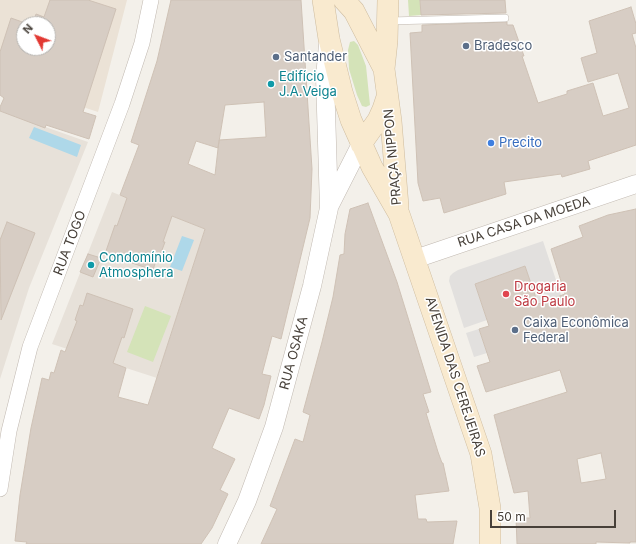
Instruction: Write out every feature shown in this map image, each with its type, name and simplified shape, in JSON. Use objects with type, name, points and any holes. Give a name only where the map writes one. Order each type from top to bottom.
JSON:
[{"type":"main road","name":"PRAÇA NIPPON","points":[[323,0],[329,39],[342,92],[351,120],[361,144],[399,214]]},
{"type":"main road","name":"PRAÇA NIPPON","points":[[388,0],[384,69],[399,214]]},
{"type":"main road","name":"PRAÇA NIPPON","points":[[353,4],[384,69]]},
{"type":"main road","points":[[329,39],[336,26],[353,4]]},
{"type":"main road","points":[[361,144],[378,120],[387,94]]},
{"type":"main road","name":"AVENIDA DAS CEREJEIRAS","points":[[399,214],[482,454],[490,508],[490,544]]},
{"type":"street","name":"RUA TOGO","points":[[0,489],[10,431],[30,346],[122,104],[142,43],[151,0]]},
{"type":"street","name":"PRAÇA NIPPON","points":[[328,154],[325,77],[329,39]]},
{"type":"street","points":[[329,208],[361,144]]},
{"type":"street","name":"RUA OSAKA","points":[[227,544],[247,501],[274,427],[312,286],[329,208],[328,154]]},
{"type":"street","name":"RUA CASA DA MOEDA","points":[[415,259],[635,185]]},
{"type":"lane","points":[[387,21],[505,18]]},
{"type":"shaded area","points":[[0,0],[127,0],[98,112],[11,83],[0,67]]},
{"type":"shaded area","points":[[0,111],[88,142],[29,288],[0,379]]},
{"type":"shaded area","points":[[112,192],[205,229],[157,378],[52,344]]},
{"type":"shaded area","points":[[543,241],[561,295],[538,303],[525,266],[475,284],[487,320],[464,328],[449,281],[450,276],[458,270]]},
{"type":"shaded area","points":[[479,329],[487,353],[474,357],[466,333]]},
{"type":"green space","points":[[408,0],[420,0],[421,15],[409,16]]},
{"type":"green space","points":[[354,41],[358,45],[366,66],[370,105],[366,107],[362,106],[357,95],[349,69],[348,50],[350,42]]},
{"type":"green space","points":[[145,306],[171,316],[153,362],[127,352]]},
{"type":"water","points":[[34,127],[81,145],[77,157],[29,138]]},
{"type":"water","points":[[182,236],[194,240],[182,271],[170,267]]},
{"type":"building","points":[[50,0],[88,0],[116,9],[83,112],[96,116],[89,139],[46,125],[45,128],[0,111],[4,98],[0,95],[0,52],[11,18],[16,20],[16,56],[56,56],[56,16],[44,16]]},
{"type":"building","points":[[171,0],[301,0],[312,169],[310,218],[281,339],[272,336],[262,374],[271,376],[259,419],[229,408],[212,448],[235,459],[220,490],[228,494],[212,528],[201,544],[26,544],[27,542],[15,541],[20,495],[31,428],[42,378],[49,380],[51,372],[54,373],[61,350],[65,352],[77,321],[75,320],[80,305],[83,306],[87,293],[133,309],[124,338],[122,337],[113,363],[126,368],[118,397],[148,405],[205,229],[172,216],[163,242],[165,242],[159,258],[157,257],[153,270],[105,254],[115,225],[117,226],[127,198],[120,195],[139,145],[131,142],[157,61]],"holes":[[[264,102],[266,137],[219,140],[225,105]],[[196,141],[218,148],[215,175],[188,164]]]},
{"type":"building","points":[[420,0],[505,0],[506,13],[421,15]]},
{"type":"building","points":[[631,7],[636,24],[636,33],[632,34],[636,48],[636,145],[588,161],[590,169],[562,177],[561,174],[504,182],[506,194],[444,213],[440,198],[423,201],[418,183],[410,33],[422,32],[422,25],[507,22],[507,25],[513,25],[538,103],[567,94],[567,91],[593,83],[603,116],[629,108],[618,73],[588,82],[581,58],[597,53],[589,21]]},
{"type":"building","points":[[368,203],[397,282],[431,392],[423,394],[429,412],[426,413],[443,463],[449,491],[415,495],[418,519],[426,519],[427,522],[457,521],[453,544],[261,544],[277,509],[270,506],[295,439],[303,442],[310,415],[303,412],[333,297],[340,255],[344,254],[345,234],[350,209]]},
{"type":"building","points":[[636,209],[636,542],[596,542],[596,544],[517,544],[516,518],[530,518],[528,491],[514,493],[494,415],[567,392],[560,370],[486,392],[477,366],[490,362],[479,329],[489,326],[475,284],[525,266],[538,304],[565,294],[551,249],[583,237],[579,226],[608,215]],"holes":[[[601,453],[606,479],[581,483],[577,459]]]},
{"type":"building","points":[[7,222],[35,233],[1,320],[0,240]]},
{"type":"building","name":"Condomínio Atmosphera","points":[[88,254],[101,258],[93,277],[80,272]]},
{"type":"place","name":"Bradesco","points":[[466,46]]},
{"type":"place","name":"Santander","points":[[276,57]]},
{"type":"place","name":"Edifício J.A.Veiga","points":[[271,84]]},
{"type":"place","name":"Precito","points":[[491,143]]},
{"type":"place","name":"Condomínio Atmosphera","points":[[91,265]]},
{"type":"place","name":"Drogaria São Paulo","points":[[506,294]]},
{"type":"place","name":"Caixa Econômica Federal","points":[[515,330]]}]
